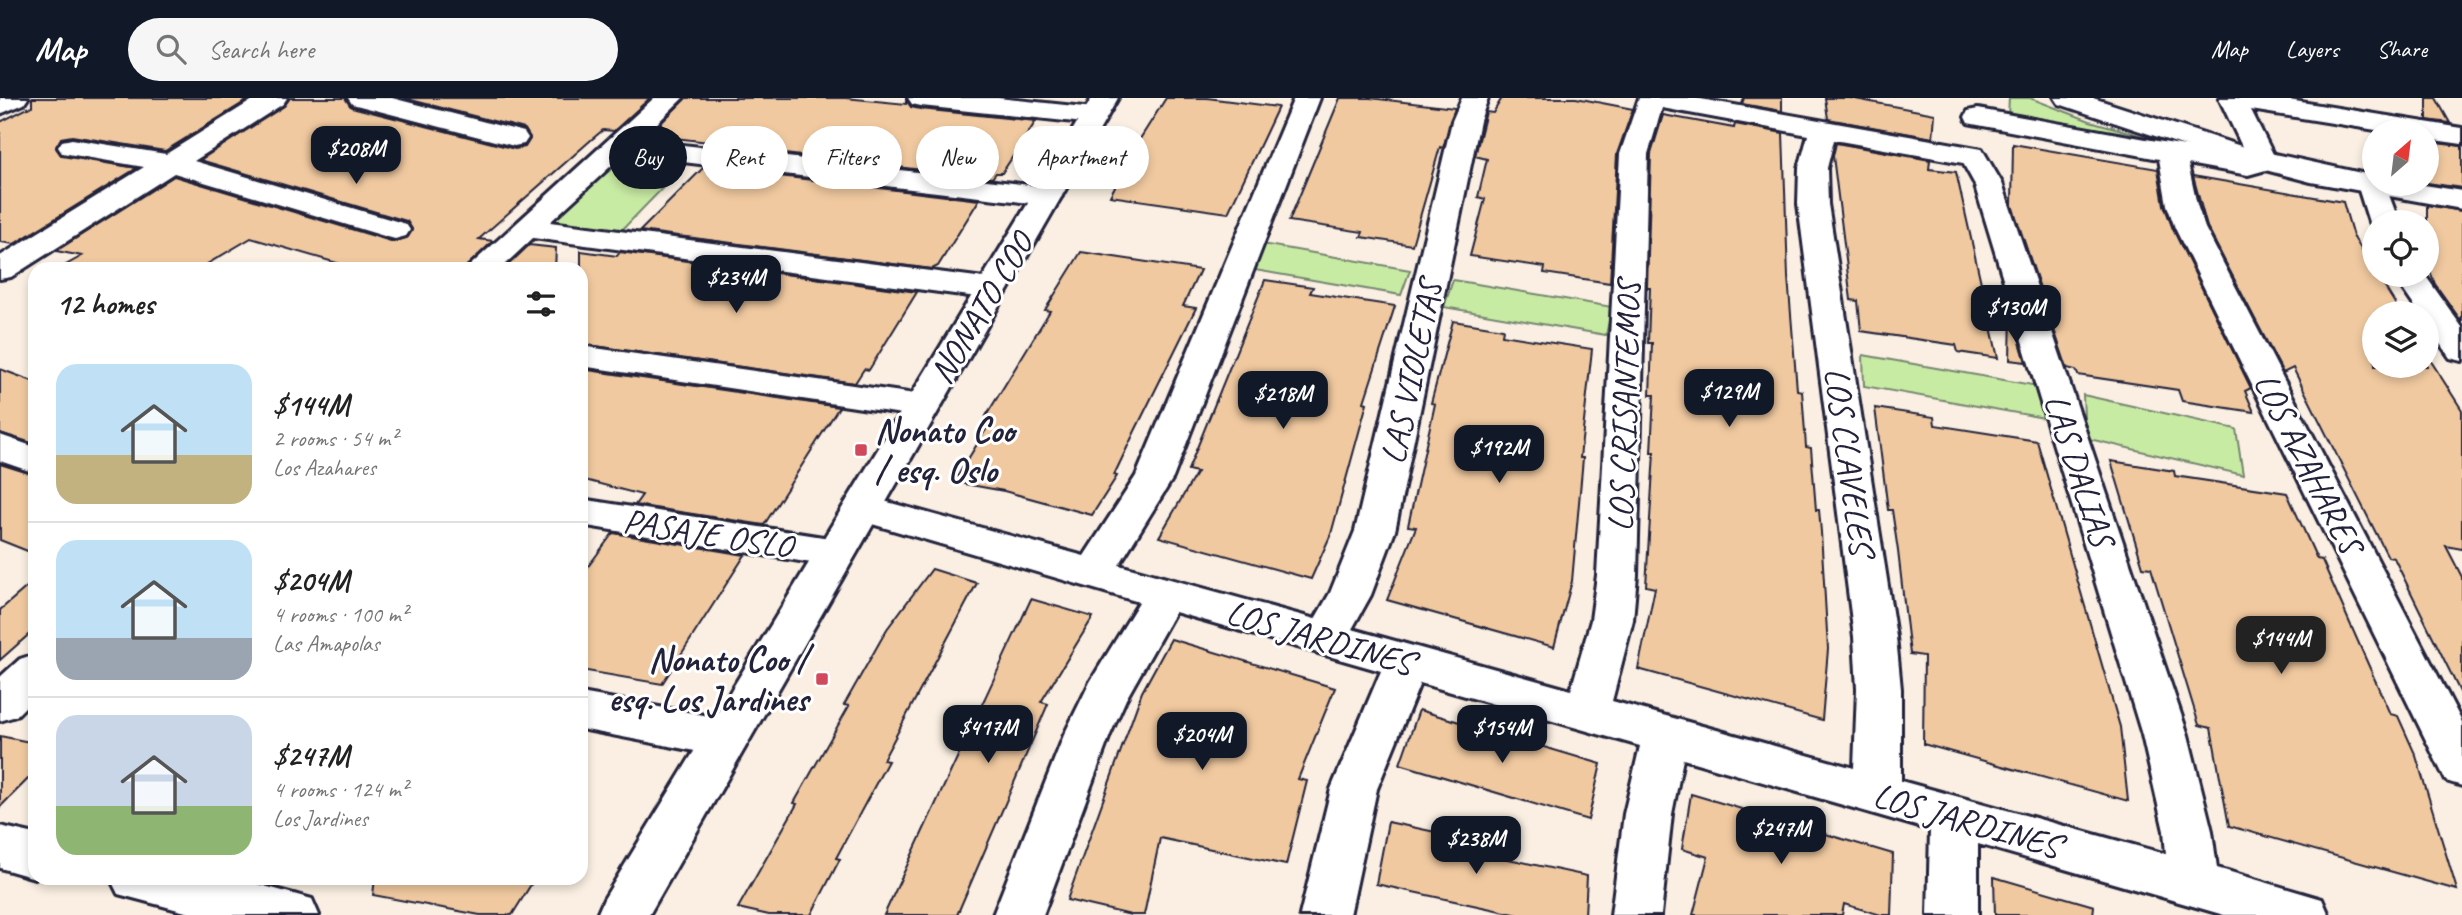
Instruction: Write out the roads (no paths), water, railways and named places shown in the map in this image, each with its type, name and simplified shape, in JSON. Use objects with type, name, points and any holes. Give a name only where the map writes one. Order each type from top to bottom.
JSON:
[{"type":"street","points":[[0,106],[15,98]]},
{"type":"street","points":[[14,265],[274,98]]},
{"type":"street","points":[[361,98],[514,138]]},
{"type":"street","points":[[639,126],[670,98]]},
{"type":"street","points":[[922,98],[1099,107]]},
{"type":"street","points":[[1093,573],[1154,478],[1307,98]]},
{"type":"street","name":"LAS VIOLETAS","points":[[1325,639],[1350,595],[1375,531],[1466,121],[1475,98]]},
{"type":"street","points":[[1653,98],[1972,155],[1976,153],[1979,107],[2172,153],[2238,165],[2257,165],[2263,162]]},
{"type":"street","name":"LOS CRISANTEMOS","points":[[1587,713],[1609,632],[1614,598],[1634,154],[1653,98]]},
{"type":"street","points":[[2068,98],[2170,134],[2263,162],[2362,182]]},
{"type":"street","points":[[2232,98],[2263,162]]},
{"type":"street","points":[[2232,98],[2462,136]]},
{"type":"street","name":"NONATO COO","points":[[622,915],[1099,107]]},
{"type":"street","name":"LOS CLAVELES","points":[[1823,130],[1813,168],[1813,204],[1875,637],[1879,689],[1877,795]]},
{"type":"street","points":[[72,147],[171,163],[395,230]]},
{"type":"street","points":[[489,262],[609,153]]},
{"type":"street","name":"LOS AZAHARES","points":[[2172,153],[2182,205],[2190,228],[2462,767]]},
{"type":"street","points":[[687,154],[1047,195]]},
{"type":"street","name":"LAS DALIAS","points":[[1972,155],[1984,174],[1992,196],[2165,735],[2178,784],[2192,865]]},
{"type":"street","points":[[2439,196],[2462,200]]},
{"type":"street","points":[[526,228],[992,289]]},
{"type":"street","points":[[2417,287],[2462,351]]},
{"type":"street","points":[[588,357],[922,406]]},
{"type":"street","points":[[0,447],[28,458]]},
{"type":"street","name":"LOS JARDINES","points":[[862,508],[1954,816],[2192,865],[2288,913]]},
{"type":"street","name":"PASAJE OSLO","points":[[588,513],[836,553]]},
{"type":"street","points":[[1018,915],[1101,704],[1165,594]]},
{"type":"street","points":[[1325,915],[1354,789],[1407,662]]},
{"type":"street","points":[[0,703],[28,677]]},
{"type":"street","points":[[588,712],[726,738]]},
{"type":"street","points":[[1636,915],[1648,814],[1665,735]]},
{"type":"street","points":[[1953,915],[1954,816]]},
{"type":"street","points":[[0,848],[28,854]]},
{"type":"street","points":[[165,885],[294,915]]},
{"type":"place","name":"Nonato Coo / esq. Oslo","points":[[861,450]]},
{"type":"place","name":"Nonato Coo / esq. Los Jardines","points":[[822,679]]}]
